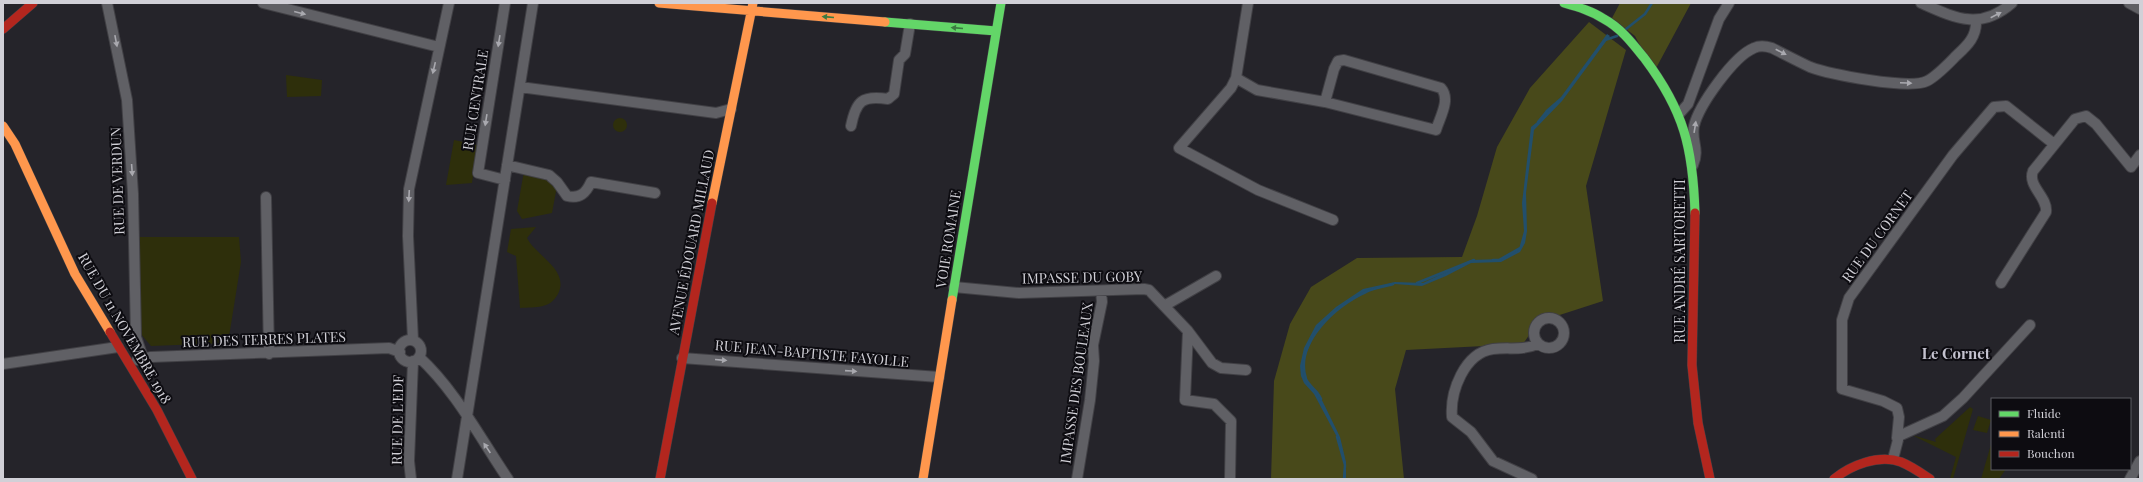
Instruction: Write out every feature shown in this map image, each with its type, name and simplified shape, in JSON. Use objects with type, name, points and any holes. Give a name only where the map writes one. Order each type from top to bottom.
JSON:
[{"type":"street","points":[[3,29],[33,3]]},
{"type":"street","name":"RUE DE VERDUN","points":[[107,3],[127,100],[133,194],[136,337],[143,358]]},
{"type":"street","points":[[263,3],[439,48]]},
{"type":"street","points":[[416,359],[420,347],[413,340],[408,236],[409,189],[448,3]]},
{"type":"street","name":"RUE CENTRALE","points":[[505,3],[478,173],[505,180]]},
{"type":"street","points":[[457,479],[533,3]]},
{"type":"street","points":[[659,3],[752,6],[910,24],[996,31]]},
{"type":"street","name":"VOIE ROMAINE","points":[[923,479],[1001,3]]},
{"type":"street","points":[[1248,3],[1236,78],[1231,88],[1179,148],[1258,190],[1333,220]]},
{"type":"street","name":"RUE ANDRÉ SARTORETTI","points":[[1564,3],[1592,11],[1621,30],[1667,92],[1679,114],[1693,165],[1696,203],[1692,328],[1693,358],[1698,433],[1710,479]]},
{"type":"street","points":[[1679,114],[1688,104],[1719,19],[1729,3]]},
{"type":"street","points":[[1921,3],[1955,17],[1976,20],[1995,16],[2012,3]]},
{"type":"street","points":[[2129,3],[2140,9]]},
{"type":"street","name":"AVENUE ÉDOUARD MILLAUD","points":[[660,479],[727,126],[752,6]]},
{"type":"street","points":[[1693,165],[1697,156],[1694,132],[1696,121],[1719,81],[1744,53],[1754,48],[1764,46],[1772,48],[1823,71],[1871,80],[1913,83],[1926,82],[1972,40],[1977,30],[1976,20]]},
{"type":"street","points":[[851,126],[854,109],[860,103],[868,98],[888,99],[894,94],[900,60],[905,54],[910,24]]},
{"type":"street","points":[[1236,78],[1257,90],[1325,102],[1436,130],[1446,99],[1445,93],[1441,88],[1344,60],[1338,61],[1334,69],[1325,102]]},
{"type":"street","points":[[520,87],[716,113],[731,109]]},
{"type":"street","name":"RUE DU CORNET","points":[[1897,438],[1899,417],[1897,408],[1883,401],[1842,389],[1842,320],[1849,298],[1953,155],[1994,108],[2006,106],[2054,144]]},
{"type":"street","points":[[716,113],[727,126]]},
{"type":"street","points":[[2001,283],[2041,221],[2047,205],[2033,182],[2031,175],[2075,119],[2086,116],[2096,124],[2130,167],[2140,155]]},
{"type":"street","name":"RUE DU 11 NOVEMBRE 1918","points":[[3,126],[15,144],[75,274],[157,410],[192,479]]},
{"type":"street","points":[[507,165],[548,175],[557,182],[568,196],[574,198],[583,194],[590,182],[656,193]]},
{"type":"street","points":[[266,197],[269,354]]},
{"type":"street","points":[[1164,306],[1216,276]]},
{"type":"street","name":"IMPASSE DU GOBY","points":[[954,287],[1019,293],[1149,290],[1188,331],[1212,363],[1221,368],[1246,370]]},
{"type":"street","name":"IMPASSE DES BOULEAUX","points":[[1077,479],[1090,400],[1094,361],[1093,345],[1102,302],[1101,291]]},
{"type":"street","points":[[1893,460],[1897,438],[1943,416],[1963,398],[2030,325]]},
{"type":"street","points":[[1188,331],[1185,400],[1214,404],[1232,421],[1230,479]]},
{"type":"street","points":[[413,340],[403,342],[400,352],[406,361],[416,359],[430,367],[467,416],[508,479]]},
{"type":"street","points":[[1532,479],[1492,461],[1471,432],[1452,417],[1451,404],[1460,377],[1473,358],[1492,349],[1526,349],[1538,344]]},
{"type":"street","points":[[3,364],[118,347]]},
{"type":"street","name":"RUE DES TERRES PLATES","points":[[128,362],[143,358],[389,348],[400,352]]},
{"type":"street","name":"RUE JEAN-BAPTISTE FAYOLLE","points":[[682,358],[939,377]]},
{"type":"street","name":"RUE DE L'EDF","points":[[411,479],[409,461],[416,359]]},
{"type":"street","points":[[1834,479],[1858,466],[1878,460],[1893,460],[1914,468],[1930,479]]},
{"type":"street","points":[[2130,479],[2140,462]]},
{"type":"shaded area","points":[[1620,3],[1691,3],[1654,72],[1635,36],[1612,18]]},
{"type":"shaded area","points":[[1589,22],[1626,50],[1586,186],[1603,301],[1538,322],[1523,344],[1406,350],[1395,389],[1404,479],[1271,479],[1274,381],[1290,324],[1311,287],[1357,258],[1462,257],[1477,216],[1497,147],[1530,88]]},
{"type":"shaded area","points":[[286,75],[322,80],[321,96],[287,97]]},
{"type":"shaded area","points":[[617,118],[623,118],[627,122],[627,128],[623,132],[617,132],[613,128],[613,122]]},
{"type":"shaded area","points":[[454,140],[477,145],[472,183],[446,185]]},
{"type":"shaded area","points":[[524,171],[546,179],[557,186],[552,213],[522,219],[517,211]]},
{"type":"shaded area","points":[[536,227],[527,238],[531,245],[556,270],[560,285],[555,299],[547,305],[520,308],[516,256],[507,252],[511,229]]},
{"type":"shaded area","points":[[138,237],[239,237],[241,262],[228,343],[151,346],[141,334]]},
{"type":"shaded area","points":[[1970,407],[1973,409],[1953,479],[1950,479],[1956,457],[1912,435],[1936,442],[1935,439]]},
{"type":"shaded area","points":[[1978,416],[1991,420],[1987,433],[1973,430]]},
{"type":"shaded area","points":[[1991,444],[1991,470],[2005,470],[1999,479],[1981,479]]},
{"type":"water","points":[[1607,34],[1610,36],[1562,101],[1534,130],[1526,193],[1527,231],[1525,243],[1520,252],[1501,262],[1471,263],[1422,286],[1395,284],[1362,293],[1338,308],[1316,331],[1305,356],[1304,373],[1307,382],[1318,392],[1340,437],[1346,462],[1346,479],[1344,479],[1344,461],[1338,439],[1314,394],[1304,383],[1301,376],[1300,366],[1304,348],[1316,325],[1336,307],[1363,289],[1395,282],[1423,283],[1471,260],[1501,259],[1519,249],[1524,231],[1522,203],[1531,127],[1541,119],[1546,110],[1561,97]]},
{"type":"waterway","points":[[1626,29],[1645,14],[1652,3]]},
{"type":"waterway","points":[[1605,40],[1617,36]]},
{"type":"waterway","points":[[1538,122],[1547,111]]},
{"type":"waterway","points":[[1493,260],[1499,260],[1520,248]]},
{"type":"waterway","points":[[1417,283],[1474,260]]},
{"type":"waterway","points":[[1321,399],[1306,379],[1304,365],[1306,352],[1312,339],[1320,327],[1342,306],[1369,291],[1393,284]]},
{"type":"waterway","points":[[1337,437],[1345,465],[1344,479]]},
{"type":"traffic: fast","points":[[952,300],[1001,3]]},
{"type":"traffic: fast","points":[[1564,3],[1595,14],[1616,27],[1636,48],[1658,78],[1677,113],[1689,149],[1695,213]]},
{"type":"traffic: fast","points":[[885,22],[996,31]]},
{"type":"traffic: slow","points":[[659,3],[885,22]]},
{"type":"traffic: slow","points":[[712,203],[753,3]]},
{"type":"traffic: slow","points":[[3,126],[15,144],[75,274],[110,332]]},
{"type":"traffic: slow","points":[[923,479],[952,300]]},
{"type":"traffic: jam","points":[[3,29],[33,3]]},
{"type":"traffic: jam","points":[[660,479],[712,203]]},
{"type":"traffic: jam","points":[[1695,213],[1692,365],[1698,423],[1710,479]]},
{"type":"traffic: jam","points":[[110,332],[157,410],[192,479]]},
{"type":"traffic: jam","points":[[1834,479],[1857,465],[1884,459],[1901,462],[1930,479]]},
{"type":"district","name":"Le Cornet","points":[[1956,353]]}]
